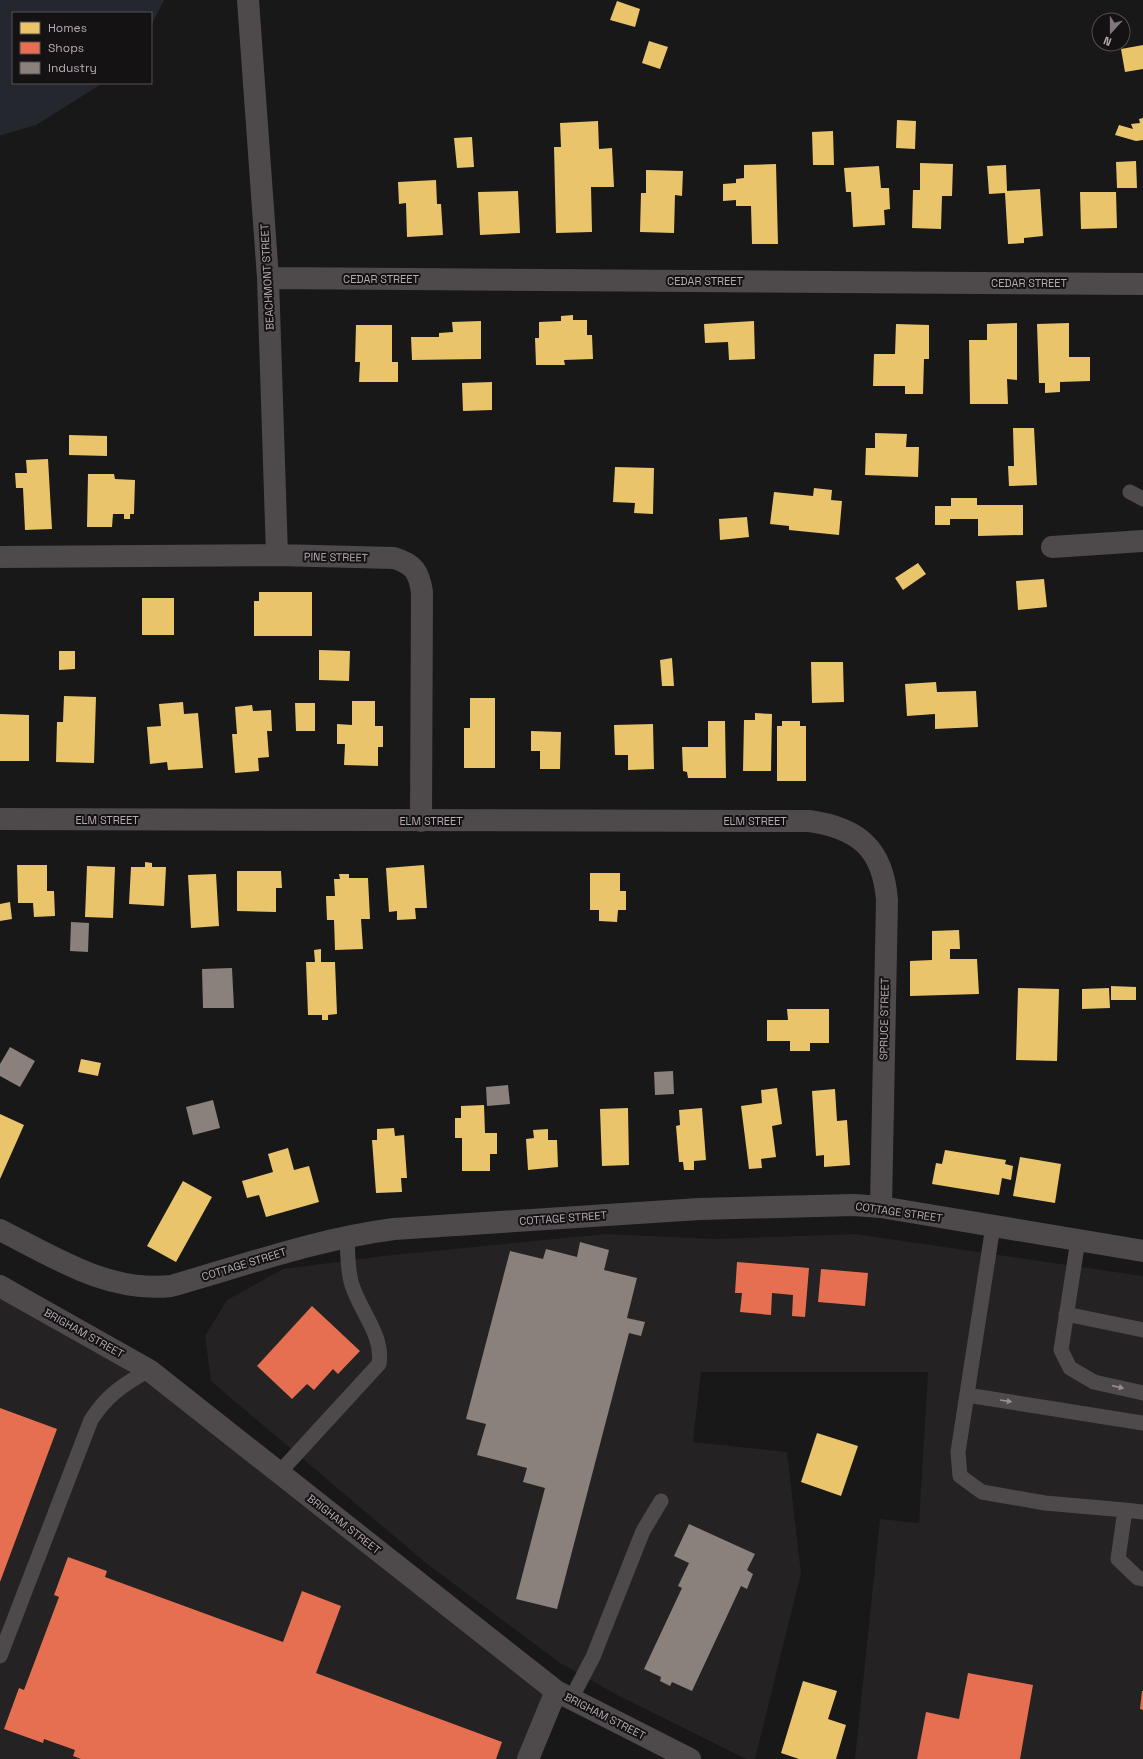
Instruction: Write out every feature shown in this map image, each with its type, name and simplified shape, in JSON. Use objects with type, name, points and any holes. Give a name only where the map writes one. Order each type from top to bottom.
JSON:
[{"type":"street","name":"BEACHMONT STREET","points":[[248,0],[268,278],[277,555]]},
{"type":"street","name":"CEDAR STREET","points":[[268,278],[1143,284]]},
{"type":"street","points":[[1052,547],[1143,540]]},
{"type":"street","name":"PINE STREET","points":[[0,557],[277,555],[394,558],[406,562],[415,569],[420,580],[422,592],[422,821]]},
{"type":"street","name":"ELM STREET","points":[[0,819],[809,821],[837,827],[849,832],[859,839]]},
{"type":"street","name":"SPRUCE STREET","points":[[859,839],[878,860],[883,873],[886,900],[881,1207]]},
{"type":"street","name":"COTTAGE STREET","points":[[0,1230],[100,1278],[121,1284],[155,1288],[170,1286],[305,1246],[347,1236],[394,1229],[699,1209],[832,1205],[881,1207],[1143,1251]]},
{"type":"street","name":"BRIGHAM STREET","points":[[0,1286],[149,1370],[564,1695],[690,1759]]},
{"type":"street","points":[[531,1758],[564,1695]]},
{"type":"lane","points":[[993,1226],[958,1452],[960,1476],[982,1492],[1045,1503],[1143,1512]]},
{"type":"lane","points":[[279,1473],[379,1364],[381,1353],[378,1342],[356,1298],[351,1283],[347,1236]]},
{"type":"lane","points":[[1078,1240],[1061,1350],[1070,1368],[1094,1382],[1143,1393]]},
{"type":"lane","points":[[1066,1314],[1143,1330]]},
{"type":"lane","points":[[0,1656],[91,1420],[100,1406],[110,1395],[149,1370]]},
{"type":"lane","points":[[967,1395],[1143,1423]]},
{"type":"lane","points":[[564,1695],[593,1657],[643,1531],[661,1501]]},
{"type":"lane","points":[[1125,1510],[1118,1559],[1138,1578],[1143,1579]]},
{"type":"shaded area","points":[[0,0],[164,0],[152,24],[152,12],[12,12],[12,84],[101,84],[36,125],[0,135]]},
{"type":"shaded area","points":[[605,1234],[715,1239],[855,1234],[1143,1276],[1143,1759],[855,1759],[880,1519],[919,1523],[928,1372],[701,1372],[693,1442],[787,1452],[801,1573],[755,1759],[746,1759],[619,1696],[560,1663],[427,1564],[211,1381],[205,1336],[227,1300],[283,1269],[383,1256]]},
{"type":"shaded area","points":[[0,1286],[149,1370],[556,1691],[529,1759],[0,1759]]},
{"type":"building: Homes","points":[[617,1],[640,9],[635,27],[610,20]]},
{"type":"building: Homes","points":[[649,41],[668,47],[660,69],[642,63]]},
{"type":"building: Homes","points":[[1143,45],[1143,69],[1125,72],[1122,52],[1131,52],[1131,47]]},
{"type":"building: Homes","points":[[1143,118],[1143,140],[1136,141],[1115,135],[1119,125],[1133,129],[1131,124],[1140,123],[1139,119]]},
{"type":"building: Homes","points":[[897,120],[916,121],[915,149],[896,148]]},
{"type":"building: Homes","points":[[598,121],[599,149],[612,148],[614,187],[591,187],[592,232],[556,233],[554,147],[561,147],[560,123]]},
{"type":"building: Homes","points":[[833,131],[834,165],[813,165],[812,132]]},
{"type":"building: Homes","points":[[472,137],[474,167],[457,168],[454,138]]},
{"type":"building: Homes","points":[[1136,161],[1137,188],[1117,188],[1116,162]]},
{"type":"building: Homes","points":[[920,163],[953,164],[952,196],[942,196],[941,229],[912,228],[913,190],[920,190]]},
{"type":"building: Homes","points":[[776,164],[778,244],[752,244],[751,206],[736,206],[736,200],[723,201],[723,184],[736,183],[736,179],[744,178],[744,165]]},
{"type":"building: Homes","points":[[1006,165],[1007,191],[1040,189],[1043,236],[1024,238],[1024,243],[1008,244],[1005,193],[989,194],[987,166]]},
{"type":"building: Homes","points":[[879,166],[881,188],[889,188],[890,209],[884,210],[885,225],[853,227],[851,192],[846,192],[844,168]]},
{"type":"building: Homes","points":[[646,170],[683,171],[682,196],[675,195],[674,233],[640,232],[641,193],[646,193]]},
{"type":"building: Homes","points":[[436,180],[437,204],[441,204],[443,235],[407,237],[406,203],[399,204],[398,182]]},
{"type":"building: Homes","points":[[518,191],[520,233],[480,235],[478,192]]},
{"type":"building: Homes","points":[[1080,192],[1116,192],[1117,228],[1081,229]]},
{"type":"building: Homes","points":[[573,315],[573,320],[587,320],[587,335],[592,335],[593,359],[564,360],[565,365],[536,365],[535,338],[539,338],[539,322],[561,321],[561,316]]},
{"type":"building: Homes","points":[[481,321],[481,359],[412,360],[411,337],[439,337],[439,333],[453,332],[452,322]]},
{"type":"building: Homes","points":[[754,321],[755,359],[729,360],[728,342],[705,343],[704,324]]},
{"type":"building: Homes","points":[[1017,323],[1017,380],[1007,379],[1008,404],[970,404],[969,340],[987,340],[987,324]]},
{"type":"building: Homes","points":[[1069,323],[1069,357],[1090,357],[1090,381],[1060,382],[1060,392],[1045,393],[1045,383],[1039,383],[1037,324]]},
{"type":"building: Homes","points":[[896,324],[929,325],[929,359],[924,359],[923,394],[905,394],[905,386],[873,386],[874,354],[895,354]]},
{"type":"building: Homes","points":[[356,325],[392,325],[392,362],[398,362],[398,382],[359,382],[360,362],[355,362]]},
{"type":"building: Homes","points":[[492,382],[492,410],[463,411],[462,383]]},
{"type":"building: Homes","points":[[1013,428],[1034,428],[1037,485],[1009,486],[1008,466],[1014,466]]},
{"type":"building: Homes","points":[[875,433],[907,434],[906,447],[919,447],[918,477],[865,475],[866,448],[875,448]]},
{"type":"building: Homes","points":[[69,435],[107,436],[107,456],[69,455]]},
{"type":"building: Homes","points":[[48,459],[52,529],[25,530],[23,488],[16,488],[15,473],[27,473],[26,460]]},
{"type":"building: Homes","points":[[615,467],[654,468],[653,514],[634,513],[635,503],[613,502]]},
{"type":"building: Homes","points":[[88,474],[114,474],[115,479],[135,480],[134,514],[130,514],[130,519],[124,519],[124,514],[113,514],[112,527],[87,527]]},
{"type":"building: Homes","points":[[814,488],[832,490],[831,500],[842,501],[839,535],[789,530],[789,526],[770,524],[774,492],[813,496]]},
{"type":"building: Homes","points":[[951,498],[977,498],[977,505],[1023,505],[1023,535],[978,536],[978,519],[950,519],[950,525],[935,525],[935,506],[951,506]]},
{"type":"building: Homes","points":[[747,517],[749,537],[720,540],[719,519]]},
{"type":"building: Homes","points":[[918,563],[926,574],[903,590],[895,578]]},
{"type":"building: Homes","points":[[1044,579],[1047,607],[1018,610],[1016,581]]},
{"type":"building: Homes","points":[[259,592],[312,592],[312,636],[254,636],[254,601],[259,601]]},
{"type":"building: Homes","points":[[142,598],[174,598],[174,635],[142,635]]},
{"type":"building: Homes","points":[[319,650],[350,651],[349,681],[319,680]]},
{"type":"building: Homes","points":[[59,651],[75,651],[75,669],[59,670]]},
{"type":"building: Homes","points":[[672,658],[674,686],[662,686],[660,660]]},
{"type":"building: Homes","points":[[811,662],[843,662],[844,702],[812,703]]},
{"type":"building: Homes","points":[[936,682],[937,692],[976,691],[978,727],[935,729],[935,714],[907,716],[905,684]]},
{"type":"building: Homes","points":[[64,696],[96,697],[94,763],[56,762],[57,722],[63,722]]},
{"type":"building: Homes","points":[[470,698],[495,698],[495,768],[464,768],[464,728],[470,728]]},
{"type":"building: Homes","points":[[352,701],[375,701],[375,726],[383,726],[383,747],[378,747],[378,766],[344,765],[345,744],[337,744],[337,724],[352,725]]},
{"type":"building: Homes","points":[[183,702],[184,714],[198,713],[203,768],[168,770],[167,762],[150,764],[147,727],[161,726],[159,704]]},
{"type":"building: Homes","points":[[295,703],[315,703],[315,731],[296,731]]},
{"type":"building: Homes","points":[[252,705],[253,711],[271,710],[272,731],[267,731],[269,757],[258,758],[259,771],[235,773],[232,734],[237,734],[235,707]]},
{"type":"building: Homes","points":[[755,713],[772,714],[771,771],[743,771],[744,720],[755,720]]},
{"type":"building: Homes","points":[[0,714],[29,715],[29,761],[0,761]]},
{"type":"building: Homes","points":[[708,721],[725,721],[726,778],[688,778],[687,772],[683,771],[682,747],[708,747]]},
{"type":"building: Homes","points":[[782,721],[800,721],[800,726],[806,726],[806,781],[777,781],[777,726],[782,726]]},
{"type":"building: Homes","points":[[653,724],[654,769],[628,770],[628,755],[615,755],[614,725]]},
{"type":"building: Homes","points":[[531,731],[561,732],[560,769],[540,769],[540,751],[531,751]]},
{"type":"building: Homes","points":[[145,862],[152,863],[152,867],[166,867],[164,906],[129,904],[131,867],[145,867]]},
{"type":"building: Homes","points":[[17,865],[47,865],[47,891],[54,891],[55,916],[34,917],[33,903],[18,903]]},
{"type":"building: Homes","points":[[424,865],[427,908],[415,908],[416,919],[397,920],[397,911],[389,912],[386,868]]},
{"type":"building: Homes","points":[[87,866],[115,867],[113,918],[85,917]]},
{"type":"building: Homes","points":[[237,871],[281,871],[282,888],[276,888],[276,912],[237,911]]},
{"type":"building: Homes","points":[[590,873],[620,873],[620,891],[626,891],[626,910],[618,910],[617,922],[599,921],[599,910],[590,910]]},
{"type":"building: Homes","points":[[216,874],[219,926],[191,928],[188,875]]},
{"type":"building: Homes","points":[[339,874],[349,874],[349,878],[368,878],[370,919],[361,919],[363,949],[335,950],[334,920],[327,920],[326,896],[335,896],[334,879],[340,879]]},
{"type":"building: Homes","points":[[10,902],[12,919],[0,921],[0,904]]},
{"type":"building: Homes","points":[[959,930],[960,949],[950,949],[950,959],[977,959],[979,994],[910,996],[910,961],[932,960],[932,931]]},
{"type":"building: Homes","points":[[321,949],[321,962],[335,962],[337,1014],[328,1015],[328,1020],[322,1020],[322,1015],[308,1015],[306,962],[315,962],[314,950]]},
{"type":"building: Homes","points":[[1111,986],[1136,987],[1136,1000],[1111,1000]]},
{"type":"building: Homes","points":[[1018,988],[1059,989],[1057,1061],[1016,1060]]},
{"type":"building: Homes","points":[[1109,988],[1110,1008],[1082,1009],[1082,989]]},
{"type":"building: Homes","points":[[787,1009],[829,1009],[829,1043],[810,1043],[810,1051],[790,1051],[790,1041],[767,1041],[767,1020],[788,1020]]},
{"type":"building: Homes","points":[[81,1059],[101,1063],[98,1076],[78,1072]]},
{"type":"building: Homes","points":[[777,1088],[782,1124],[772,1126],[776,1157],[761,1159],[762,1168],[749,1169],[741,1106],[762,1103],[761,1090]]},
{"type":"building: Homes","points":[[835,1089],[837,1121],[847,1120],[850,1165],[824,1167],[824,1155],[816,1156],[812,1091]]},
{"type":"building: Homes","points":[[484,1105],[485,1133],[497,1133],[497,1154],[490,1154],[490,1171],[462,1171],[462,1138],[455,1138],[455,1118],[461,1118],[461,1106]]},
{"type":"building: Homes","points":[[628,1108],[629,1165],[602,1166],[600,1109]]},
{"type":"building: Homes","points":[[702,1108],[706,1160],[694,1161],[694,1170],[684,1170],[683,1162],[679,1162],[676,1126],[680,1125],[679,1110]]},
{"type":"building: Homes","points":[[0,1114],[24,1125],[0,1179]]},
{"type":"building: Homes","points":[[394,1128],[395,1136],[404,1135],[407,1178],[401,1178],[402,1192],[376,1193],[372,1140],[377,1140],[377,1129]]},
{"type":"building: Homes","points":[[548,1129],[548,1140],[557,1140],[558,1167],[528,1170],[526,1139],[534,1138],[533,1130]]},
{"type":"building: Homes","points":[[288,1148],[294,1170],[309,1166],[319,1202],[266,1217],[259,1195],[247,1198],[242,1181],[273,1172],[268,1154]]},
{"type":"building: Homes","points":[[945,1150],[1006,1160],[1005,1164],[1013,1166],[1011,1180],[1002,1178],[999,1195],[932,1184],[936,1163],[942,1164]]},
{"type":"building: Homes","points":[[1020,1157],[1061,1164],[1055,1203],[1013,1196]]},
{"type":"building: Homes","points":[[183,1181],[212,1197],[176,1262],[147,1246]]},
{"type":"building: Homes","points":[[817,1433],[858,1446],[841,1496],[801,1482]]},
{"type":"building: Homes","points":[[803,1681],[837,1691],[828,1719],[846,1725],[836,1759],[799,1759],[781,1753]]},
{"type":"building: Shops","points":[[737,1262],[809,1268],[805,1317],[792,1316],[793,1295],[772,1293],[771,1315],[740,1312],[742,1293],[735,1293]]},
{"type":"building: Shops","points":[[821,1269],[868,1273],[865,1306],[818,1302]]},
{"type":"building: Shops","points":[[312,1306],[360,1351],[338,1374],[333,1369],[314,1390],[307,1384],[292,1399],[257,1366]]},
{"type":"building: Shops","points":[[0,1408],[57,1429],[0,1582]]},
{"type":"building: Shops","points":[[68,1557],[107,1571],[105,1577],[283,1642],[302,1591],[341,1606],[316,1673],[502,1742],[496,1759],[81,1759],[73,1756],[75,1750],[44,1739],[43,1743],[4,1729],[19,1688],[24,1690],[59,1597],[54,1595]]},
{"type":"building: Shops","points":[[968,1673],[1033,1685],[1020,1759],[917,1759],[926,1712],[959,1719]]},
{"type":"building: Shops","points":[[1143,1691],[1143,1710],[1140,1709]]},
{"type":"building: Industry","points":[[71,922],[89,923],[88,952],[70,951]]},
{"type":"building: Industry","points":[[232,968],[234,1008],[203,1008],[202,969]]},
{"type":"building: Industry","points":[[10,1047],[35,1061],[20,1087],[0,1076],[0,1064]]},
{"type":"building: Industry","points":[[673,1071],[674,1094],[655,1095],[654,1072]]},
{"type":"building: Industry","points":[[508,1085],[510,1104],[487,1106],[486,1087]]},
{"type":"building: Industry","points":[[213,1100],[220,1128],[193,1135],[186,1107]]},
{"type":"building: Industry","points":[[580,1242],[609,1250],[604,1270],[637,1278],[627,1318],[645,1322],[641,1336],[629,1333],[557,1609],[516,1599],[545,1488],[523,1482],[527,1468],[477,1455],[486,1424],[466,1419],[510,1251],[543,1259],[546,1249],[577,1257]]},
{"type":"building: Industry","points":[[689,1524],[755,1554],[747,1570],[753,1574],[747,1589],[741,1586],[692,1691],[672,1682],[670,1686],[660,1681],[661,1677],[644,1669],[682,1588],[678,1586],[689,1563],[674,1556]]}]
